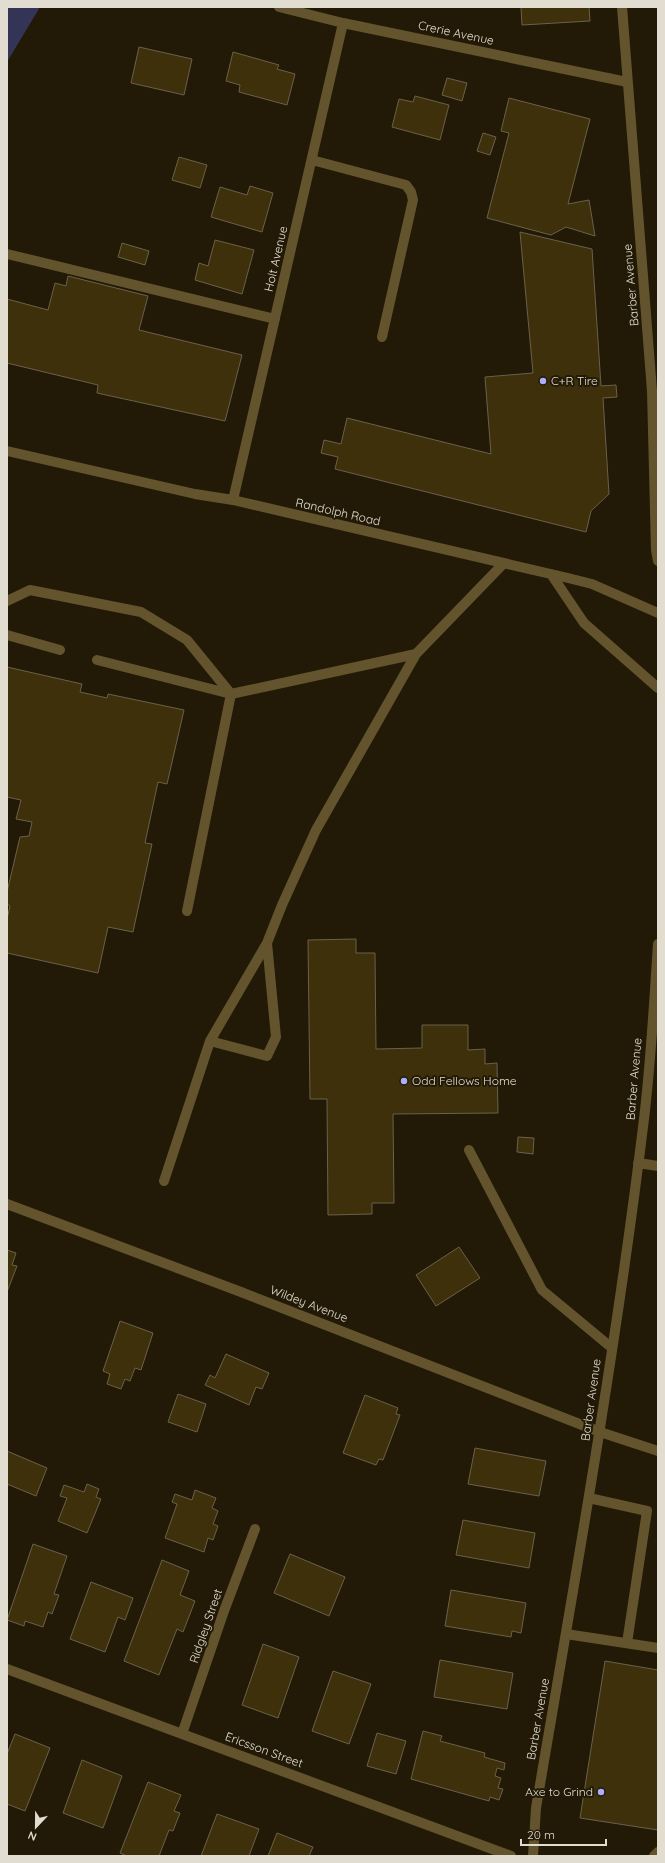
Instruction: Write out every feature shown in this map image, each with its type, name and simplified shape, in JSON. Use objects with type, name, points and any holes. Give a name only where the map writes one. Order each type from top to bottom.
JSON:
[{"type":"street","name":"Crerie Avenue","points":[[280,7],[343,23],[627,82]]},
{"type":"street","name":"Barber Avenue","points":[[622,7],[652,391],[656,542],[658,561]]},
{"type":"street","name":"Holt Avenue","points":[[233,500],[343,23]]},
{"type":"street","points":[[312,160],[406,185],[411,192],[413,200],[382,336]]},
{"type":"street","points":[[7,254],[275,319]]},
{"type":"street","name":"Randolph Road","points":[[7,452],[195,494],[233,500],[592,584],[658,613]]},
{"type":"street","points":[[164,1181],[210,1041],[267,943],[282,905],[316,830],[416,654],[504,563]]},
{"type":"street","points":[[551,574],[584,623],[658,688]]},
{"type":"street","points":[[7,601],[30,590],[141,612],[187,640],[231,694]]},
{"type":"street","points":[[7,635],[60,650]]},
{"type":"street","points":[[97,660],[231,694],[416,654]]},
{"type":"street","points":[[187,911],[231,694]]},
{"type":"street","points":[[210,1041],[267,1056],[276,1037],[267,943]]},
{"type":"street","name":"Barber Avenue","points":[[532,1856],[536,1808],[600,1432],[638,1163],[650,1055],[658,944]]},
{"type":"street","points":[[469,1150],[542,1290],[612,1348]]},
{"type":"street","points":[[638,1163],[658,1166]]},
{"type":"street","name":"Wildey Avenue","points":[[7,1204],[241,1292],[600,1432],[658,1451]]},
{"type":"street","points":[[589,1498],[647,1511],[627,1644]]},
{"type":"street","name":"Ridgley Street","points":[[182,1734],[224,1611],[255,1529]]},
{"type":"street","points":[[566,1634],[658,1648]]},
{"type":"street","name":"Ericsson Street","points":[[7,1669],[511,1856]]},
{"type":"street","points":[[654,1856],[658,1852]]},
{"type":"shaded area","points":[[7,7],[40,7],[7,62]]},
{"type":"building","points":[[521,7],[589,7],[590,21],[522,25]]},
{"type":"building","points":[[139,47],[192,59],[184,95],[131,83]]},
{"type":"building","points":[[233,52],[279,65],[277,69],[295,74],[287,105],[239,92],[240,85],[226,81]]},
{"type":"building","points":[[447,78],[467,83],[462,101],[442,95]]},
{"type":"building","points":[[415,96],[449,105],[440,140],[392,127],[399,99],[413,102]]},
{"type":"building","points":[[509,98],[590,119],[568,204],[589,200],[595,236],[566,227],[551,235],[487,218],[509,133],[501,131]]},
{"type":"building","points":[[483,133],[496,137],[490,155],[477,151]]},
{"type":"building","points":[[179,157],[207,165],[200,188],[172,180]]},
{"type":"building","points":[[250,186],[273,193],[262,232],[211,217],[220,187],[247,195]]},
{"type":"building","name":"C+R Tire","points":[[520,232],[592,249],[601,386],[616,385],[617,397],[603,398],[609,494],[591,511],[586,532],[335,469],[338,457],[321,453],[324,440],[341,444],[347,418],[491,454],[485,377],[533,373]]},
{"type":"building","points":[[215,240],[254,250],[242,294],[195,280],[199,263],[208,266]]},
{"type":"building","points":[[122,243],[149,251],[145,265],[118,257]]},
{"type":"building","points":[[68,276],[148,296],[139,330],[242,355],[225,421],[97,393],[98,385],[7,363],[7,299],[48,310],[55,283],[66,286]]},
{"type":"building","points":[[7,667],[82,684],[80,692],[107,698],[108,694],[184,710],[167,784],[158,782],[145,843],[152,844],[133,932],[108,927],[98,973],[7,953],[7,919],[10,906],[7,904],[7,892],[20,837],[29,836],[32,822],[16,819],[21,800],[7,797]]},
{"type":"building","name":"Odd Fellows Home","points":[[356,939],[356,953],[375,953],[376,1049],[422,1048],[422,1025],[468,1025],[468,1050],[485,1049],[485,1064],[497,1063],[498,1113],[393,1114],[394,1203],[372,1203],[372,1214],[328,1215],[327,1099],[310,1099],[308,940]]},
{"type":"building","points":[[518,1137],[534,1138],[533,1154],[517,1152]]},
{"type":"building","points":[[459,1247],[480,1278],[436,1306],[416,1275]]},
{"type":"building","points":[[7,1250],[16,1253],[12,1265],[17,1266],[7,1292]]},
{"type":"building","points":[[120,1321],[153,1333],[141,1370],[135,1368],[130,1381],[125,1379],[121,1389],[107,1384],[110,1374],[103,1371]]},
{"type":"building","points":[[226,1354],[269,1373],[262,1389],[256,1387],[249,1405],[205,1385],[210,1375],[215,1378]]},
{"type":"building","points":[[178,1394],[206,1404],[197,1432],[168,1422]]},
{"type":"building","points":[[365,1395],[398,1408],[396,1414],[400,1415],[383,1460],[379,1459],[376,1465],[343,1453]]},
{"type":"building","points":[[475,1448],[546,1461],[539,1496],[468,1484]]},
{"type":"building","points":[[7,1451],[47,1468],[36,1496],[7,1484]]},
{"type":"building","points":[[87,1484],[99,1489],[96,1497],[101,1499],[87,1533],[58,1521],[67,1498],[60,1496],[64,1485],[84,1492]]},
{"type":"building","points":[[195,1490],[216,1498],[212,1508],[218,1511],[213,1524],[218,1526],[213,1540],[208,1538],[204,1552],[165,1538],[177,1504],[172,1502],[175,1494],[192,1500]]},
{"type":"building","points":[[463,1520],[535,1533],[529,1568],[456,1555]]},
{"type":"building","points":[[33,1544],[67,1556],[54,1594],[59,1595],[52,1614],[48,1612],[43,1627],[25,1621],[24,1626],[7,1620]]},
{"type":"building","points":[[290,1554],[345,1577],[329,1616],[274,1593]]},
{"type":"building","points":[[162,1560],[189,1571],[180,1595],[195,1601],[183,1632],[177,1629],[159,1675],[124,1661]]},
{"type":"building","points":[[91,1582],[133,1598],[125,1620],[118,1617],[105,1652],[70,1639]]},
{"type":"building","points":[[451,1590],[526,1603],[521,1633],[512,1631],[511,1637],[445,1626]]},
{"type":"building","points":[[263,1644],[299,1657],[278,1718],[242,1705]]},
{"type":"building","points":[[440,1660],[513,1673],[507,1709],[434,1697]]},
{"type":"building","points":[[605,1661],[658,1670],[658,1830],[580,1818]]},
{"type":"building","points":[[333,1671],[371,1684],[349,1744],[312,1731]]},
{"type":"building","points":[[423,1731],[442,1736],[440,1741],[485,1753],[484,1757],[505,1763],[504,1770],[497,1768],[495,1776],[501,1778],[498,1788],[503,1789],[499,1800],[490,1797],[489,1801],[411,1779]]},
{"type":"building","points":[[377,1733],[406,1741],[396,1774],[367,1766]]},
{"type":"building","points":[[15,1734],[50,1748],[25,1811],[7,1804],[7,1754]]},
{"type":"building","points":[[82,1760],[122,1776],[103,1828],[63,1813]]},
{"type":"building","points":[[148,1782],[181,1795],[174,1811],[180,1813],[173,1831],[169,1830],[159,1856],[127,1856],[120,1853]]},
{"type":"building","points":[[217,1814],[259,1829],[249,1856],[201,1856]]},
{"type":"building","points":[[277,1833],[313,1847],[309,1856],[268,1856]]},
{"type":"place","name":"C+R Tire","points":[[543,381]]},
{"type":"place","name":"Odd Fellows Home","points":[[404,1081]]},
{"type":"place","name":"Axe to Grind","points":[[601,1792]]}]
